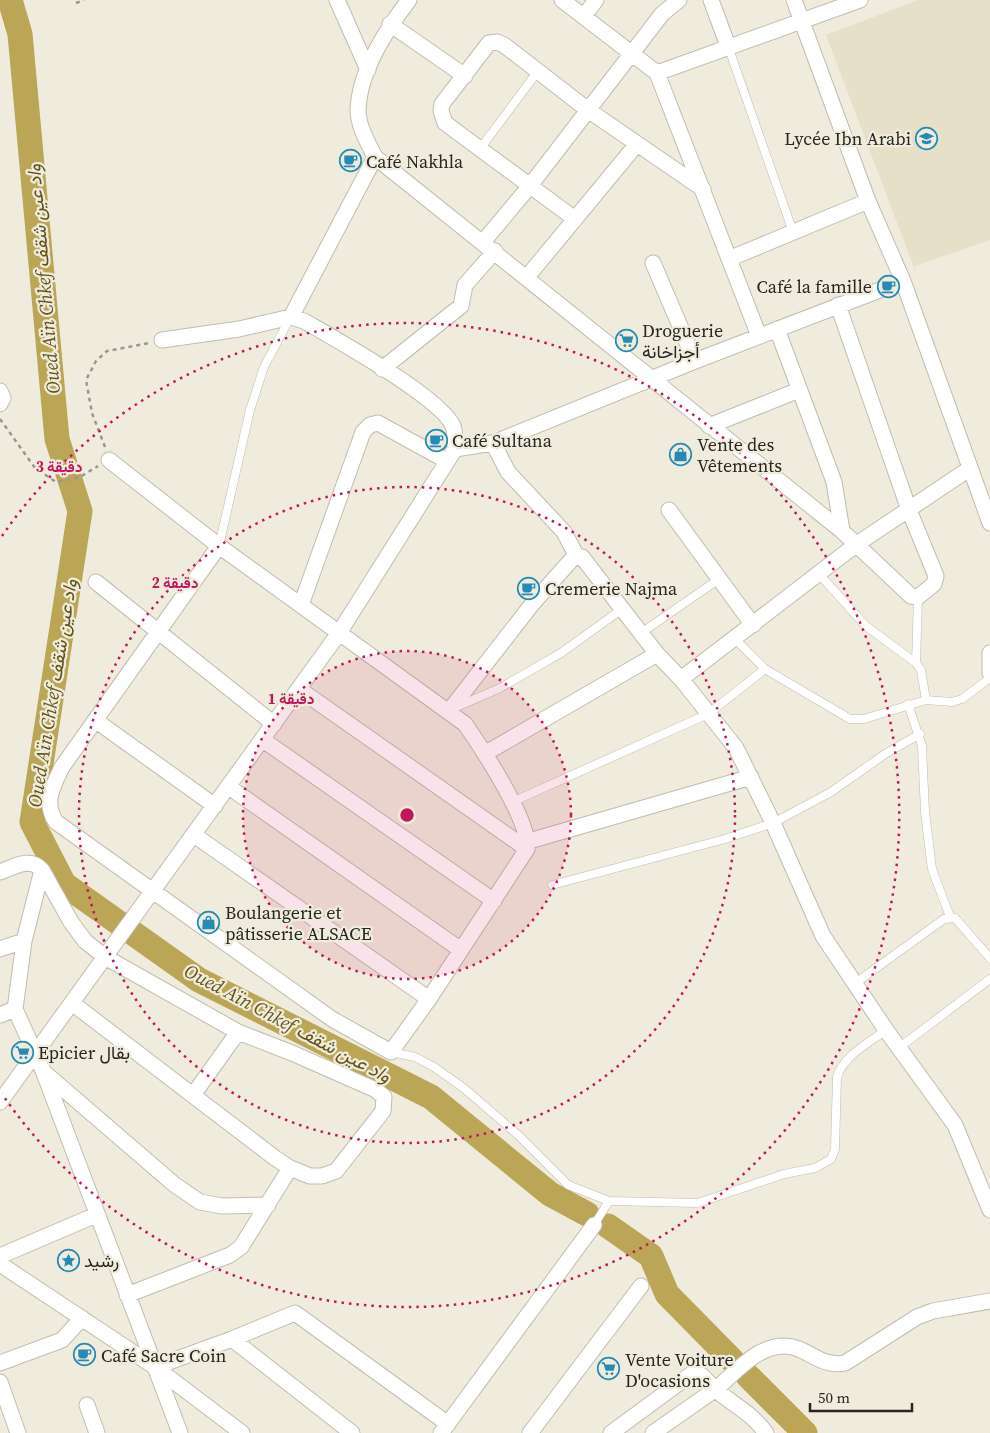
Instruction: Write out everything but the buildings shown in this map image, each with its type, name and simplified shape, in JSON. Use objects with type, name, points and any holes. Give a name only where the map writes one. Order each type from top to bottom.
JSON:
[{"type":"street","points":[[337,0],[368,70]]},
{"type":"street","points":[[409,0],[390,24],[368,70],[360,93],[358,111],[366,139],[375,157],[489,246],[709,426],[842,531],[911,596],[918,597],[934,584],[936,576],[909,510],[838,305]]},
{"type":"street","points":[[562,0],[657,73],[731,258],[759,336]]},
{"type":"street","points":[[584,16],[596,0]]},
{"type":"street","points":[[382,369],[461,306],[465,285],[529,187],[662,14],[679,0]]},
{"type":"street","points":[[711,0],[728,46]]},
{"type":"street","points":[[794,0],[868,201],[903,281],[990,523]]},
{"type":"street","points":[[657,73],[860,0]]},
{"type":"street","points":[[390,24],[465,76]]},
{"type":"street","points":[[575,220],[445,122],[441,111],[445,98],[465,76],[485,48],[492,42],[504,45],[588,110],[703,188]]},
{"type":"street","points":[[527,277],[637,144]]},
{"type":"street","points":[[291,317],[375,157]]},
{"type":"street","points":[[731,258],[868,201]]},
{"type":"street","points":[[653,263],[696,361]]},
{"type":"street","points":[[301,605],[364,432],[370,424],[378,423],[451,455],[493,442],[651,378],[903,281]]},
{"type":"street","points":[[0,1102],[121,934],[153,894],[339,633],[451,455],[454,427],[446,416],[420,392],[312,326],[291,317],[239,329],[162,340]]},
{"type":"street","points":[[777,329],[798,390],[834,482],[842,531]]},
{"type":"street","points":[[709,426],[798,390]]},
{"type":"street","points":[[0,391],[3,398],[0,404]]},
{"type":"street","points":[[493,442],[508,472],[564,532],[577,556],[582,557],[657,654],[681,679],[736,748],[773,823],[823,936],[886,1030],[955,1124],[988,1202]]},
{"type":"street","points":[[109,460],[220,546],[465,724],[486,753],[512,802],[528,845]]},
{"type":"street","points":[[681,679],[856,544],[970,469]]},
{"type":"street","points":[[669,510],[753,625]]},
{"type":"street","points":[[220,546],[62,767],[48,803],[50,814],[56,822],[153,894],[332,1019],[391,1052],[429,999],[494,901],[528,845],[751,777]]},
{"type":"street","points":[[449,711],[533,603],[573,558],[577,556]]},
{"type":"street","points":[[96,582],[274,724]]},
{"type":"street","points":[[990,653],[990,673]]},
{"type":"street","points":[[486,753],[657,654]]},
{"type":"street","points":[[299,689],[528,845]]},
{"type":"street","points":[[95,720],[215,806]]},
{"type":"street","points":[[263,740],[494,901]]},
{"type":"street","points":[[229,787],[461,950]]},
{"type":"street","points":[[194,835],[429,999]]},
{"type":"street","points":[[0,872],[30,862],[36,864],[42,870],[71,922],[85,941],[105,957],[238,1032],[292,1053],[376,1090],[384,1097],[383,1111],[336,1172],[322,1176],[310,1176],[290,1168],[72,1003]]},
{"type":"street","points":[[42,870],[24,941],[15,1009],[44,1073],[96,1215],[180,1433]]},
{"type":"street","points":[[0,949],[24,941]]},
{"type":"street","points":[[0,1015],[15,1009]]},
{"type":"street","points":[[192,1095],[238,1032]]},
{"type":"street","points":[[44,1073],[175,1185],[200,1202],[222,1206],[268,1205]]},
{"type":"street","points":[[127,1296],[230,1255],[241,1247],[290,1168]]},
{"type":"street","points":[[0,1256],[96,1215]]},
{"type":"street","points":[[155,1367],[232,1339],[295,1312],[444,1428],[594,1225]]},
{"type":"street","points":[[0,1264],[155,1367],[242,1433]]},
{"type":"street","points":[[530,1433],[642,1286]]},
{"type":"street","points":[[653,1433],[715,1389],[748,1361],[768,1349],[791,1347],[824,1363],[835,1365],[845,1363],[898,1327],[917,1317],[933,1311],[990,1301]]},
{"type":"street","points":[[0,1363],[62,1340],[82,1318]]},
{"type":"street","points":[[232,1339],[352,1433]]},
{"type":"street","points":[[611,1433],[694,1372],[700,1373],[715,1389],[739,1405],[766,1433]]},
{"type":"street","points":[[0,1382],[18,1433]]},
{"type":"street","points":[[87,1405],[97,1433]]},
{"type":"lane","points":[[728,46],[793,232]]},
{"type":"lane","points":[[480,149],[538,71]]},
{"type":"lane","points":[[220,546],[250,410],[264,367],[291,317]]},
{"type":"lane","points":[[819,574],[866,626],[916,664],[921,670],[926,700]]},
{"type":"lane","points":[[641,634],[719,579]]},
{"type":"lane","points":[[916,664],[918,597]]},
{"type":"lane","points":[[449,711],[500,688],[561,653],[622,609]]},
{"type":"lane","points":[[735,639],[765,669],[850,719],[864,720],[908,704],[926,700],[952,702],[962,699],[990,678]]},
{"type":"lane","points":[[512,802],[708,714],[765,669]]},
{"type":"lane","points":[[908,704],[920,734],[924,812],[932,869],[950,917]]},
{"type":"lane","points":[[552,885],[725,839],[773,823],[831,792],[885,754],[920,734]]},
{"type":"lane","points":[[854,984],[944,919],[950,917],[955,918],[990,958]]},
{"type":"lane","points":[[900,1047],[990,979]]},
{"type":"lane","points":[[391,1052],[415,1057],[465,1089],[518,1135],[568,1185],[609,1201],[698,1203],[784,1174],[824,1165],[831,1159],[835,1149],[837,1077],[839,1070],[847,1060],[886,1030]]},
{"type":"lane","points":[[594,1225],[609,1201]]},
{"type":"path","points":[[76,3],[84,0]]},
{"type":"path","points":[[0,418],[35,468],[56,482],[80,477],[109,460],[92,413],[86,380],[96,362],[107,350],[162,340]]},
{"type":"shaded area","name":"Lycée Ibn Arabi","points":[[918,0],[990,0],[990,240],[915,266],[916,273],[826,35]]},
{"type":"waterway","name":"Oued Aïn Chkef واد عين شقف","points":[[10,0],[20,34],[57,439],[80,511],[32,822],[64,884],[199,980],[431,1097],[550,1194],[587,1214]]},
{"type":"waterway","name":"Oued Aïn Chkef واد عين شقف","points":[[608,1226],[651,1256],[667,1294],[732,1360]]},
{"type":"waterway","name":"Oued Aïn Chkef واد عين شقف","points":[[748,1376],[805,1433]]},
{"type":"place","name":"Lycée Ibn Arabi","points":[[927,138]]},
{"type":"place","name":"Café Nakhla","points":[[350,161]]},
{"type":"place","name":"Café la famille","points":[[888,286]]},
{"type":"place","name":"Droguerie أجزاخانة","points":[[626,340]]},
{"type":"place","name":"Café Sultana","points":[[436,440]]},
{"type":"place","name":"Vente des Vêtements","points":[[681,454]]},
{"type":"place","name":"Cremerie Najma","points":[[529,588]]},
{"type":"place","name":"Boulangerie et pâtisserie ALSACE","points":[[209,922]]},
{"type":"place","name":"Epicier بقال","points":[[22,1052]]},
{"type":"place","name":"رشيد","points":[[68,1260]]},
{"type":"place","name":"Café Sacre Coin","points":[[85,1355]]},
{"type":"place","name":"Vente Voiture D'ocasions","points":[[609,1369]]}]
